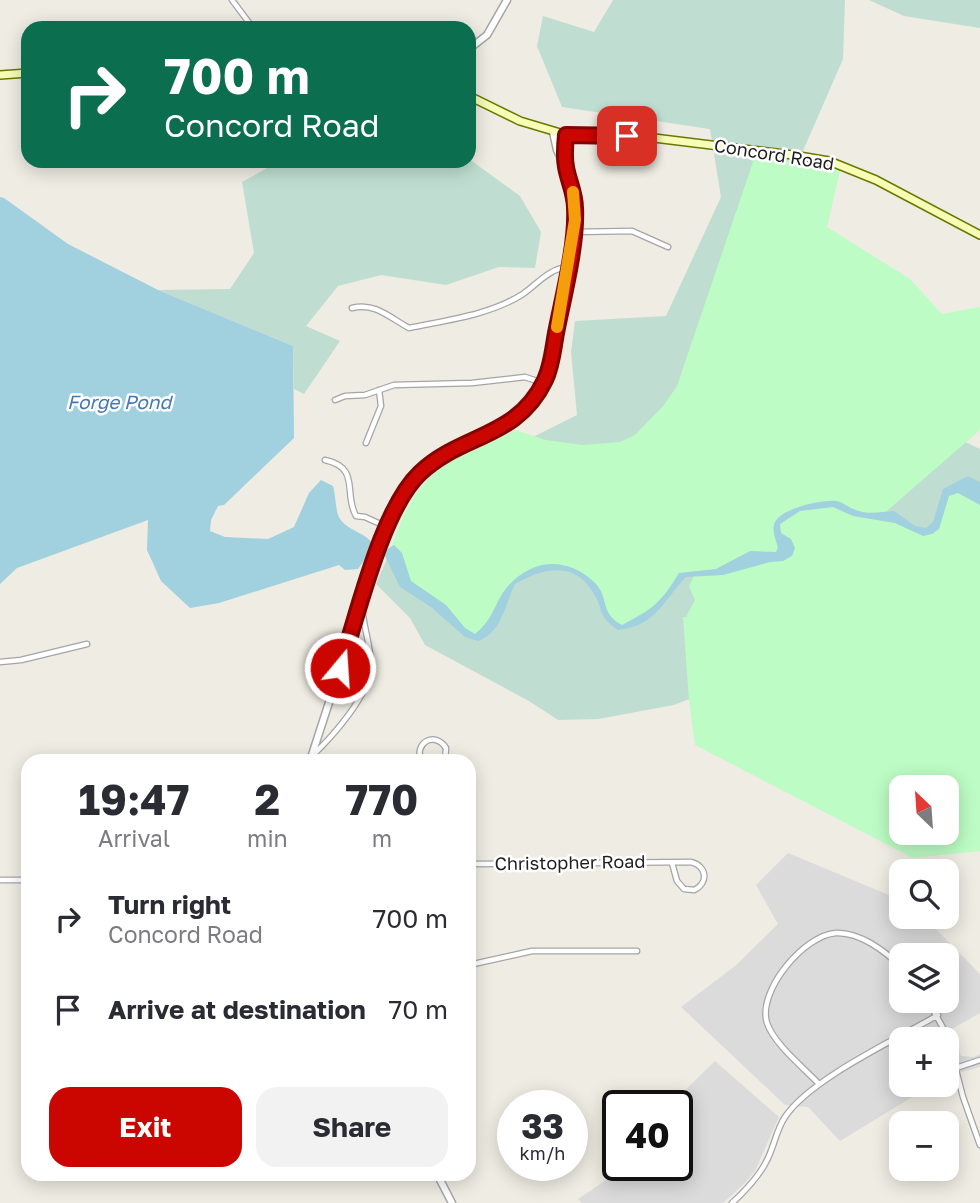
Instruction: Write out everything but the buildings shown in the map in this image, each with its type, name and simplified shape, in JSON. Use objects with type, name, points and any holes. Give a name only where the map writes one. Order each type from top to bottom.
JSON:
[{"type":"main road","points":[[0,75],[21,74]]},
{"type":"main road","name":"Concord Road","points":[[476,99],[520,121],[566,135],[646,137],[829,162],[876,180],[980,235]]},
{"type":"street","points":[[232,0],[248,21]]},
{"type":"street","points":[[476,44],[487,35],[507,0]]},
{"type":"street","points":[[313,754],[373,564],[386,530],[404,496],[420,473],[445,455],[520,415],[532,402],[543,383],[553,352],[568,267],[575,206],[572,183],[554,142],[553,132]]},
{"type":"street","points":[[566,135],[566,169]]},
{"type":"street","points":[[573,232],[632,231],[668,247]]},
{"type":"street","points":[[352,308],[364,305],[377,308],[409,328],[505,304],[552,271],[568,267]]},
{"type":"street","points":[[335,400],[394,385],[472,383],[525,377],[543,383]]},
{"type":"street","points":[[366,443],[381,406],[379,390]]},
{"type":"street","points":[[325,460],[338,464],[348,475],[352,509],[356,516],[365,517],[386,530]]},
{"type":"street","points":[[315,754],[344,719],[364,689],[370,674],[371,665],[361,603]]},
{"type":"street","points":[[0,662],[21,660],[87,643]]},
{"type":"street","points":[[419,754],[425,741],[433,739],[441,741],[446,748],[446,754]]},
{"type":"street","name":"Christopher Road","points":[[476,864],[672,863],[695,863],[701,867],[705,877],[700,887],[691,891],[681,887],[672,863]]},
{"type":"street","points":[[0,880],[21,880]]},
{"type":"street","points":[[819,1084],[777,1040],[769,1027],[765,1013],[766,1000],[776,980],[810,943],[822,936],[836,933],[865,941],[889,958]]},
{"type":"street","points":[[476,963],[532,951],[637,951]]},
{"type":"street","points":[[936,1013],[943,1027]]},
{"type":"street","points":[[732,1203],[753,1181],[766,1162],[785,1117],[819,1084],[938,1016]]},
{"type":"street","points":[[959,1067],[980,1060]]},
{"type":"street","points":[[959,1078],[980,1145]]},
{"type":"street","points":[[440,1181],[452,1203]]},
{"type":"shaded area","points":[[788,853],[889,895],[889,929],[936,929],[950,943],[889,943],[889,1013],[959,1013],[959,953],[980,974],[980,1013],[956,1027],[889,1027],[889,1097],[912,1097],[840,1141],[808,1107],[785,1105],[681,1007],[735,966],[778,924],[756,885]]},
{"type":"shaded area","points":[[959,1050],[961,1056],[974,1057],[980,1054],[980,1067],[959,1073]]},
{"type":"shaded area","points":[[715,1061],[779,1117],[755,1171],[745,1183],[723,1203],[582,1203],[578,1199],[605,1181],[693,1181],[693,1090],[685,1090]]},
{"type":"green space","points":[[613,0],[845,0],[843,59],[779,206],[871,397],[980,449],[980,558],[705,693],[674,705],[598,719],[558,720],[529,701],[425,645],[410,618],[376,584],[401,526],[525,441],[577,415],[571,352],[575,321],[666,316],[721,197],[710,129],[562,107],[537,46],[543,16],[594,32]]},
{"type":"green space","points":[[869,0],[980,0],[980,28],[904,16]]},
{"type":"green space","points":[[755,156],[807,163],[840,171],[827,227],[910,279],[942,314],[980,307],[980,430],[881,516],[916,531],[935,526],[947,495],[960,489],[980,502],[980,851],[913,858],[695,745],[683,617],[686,617],[695,600],[689,586],[694,576],[692,574],[678,581],[660,608],[620,628],[607,619],[593,587],[573,570],[554,566],[534,571],[513,583],[497,620],[480,637],[465,635],[411,588],[389,556],[403,517],[417,493],[435,473],[454,460],[515,430],[546,440],[582,445],[620,442],[635,435],[664,405],[677,386]]},
{"type":"green space","points":[[476,164],[520,196],[541,232],[535,268],[499,267],[446,285],[381,275],[338,286],[306,326],[340,341],[304,394],[294,389],[293,346],[158,290],[230,289],[254,253],[242,182],[267,168],[476,168]]},
{"type":"water","name":"Forge Pond","points":[[0,197],[68,244],[158,290],[293,346],[294,438],[224,505],[218,506],[211,520],[210,531],[225,537],[268,539],[294,527],[309,493],[321,480],[333,486],[340,519],[374,546],[358,569],[345,570],[339,565],[219,603],[190,608],[161,581],[147,550],[148,520],[17,568],[0,584]]},
{"type":"water","points":[[968,476],[980,482],[980,505],[958,493],[949,496],[939,529],[932,534],[923,536],[895,523],[853,516],[833,507],[800,511],[780,524],[781,533],[791,539],[795,548],[792,556],[783,561],[723,575],[686,577],[650,618],[631,628],[618,630],[604,616],[584,581],[566,571],[556,570],[535,574],[515,584],[502,617],[493,631],[478,641],[465,637],[431,607],[400,587],[383,552],[394,545],[402,553],[411,581],[446,605],[465,628],[475,634],[487,622],[508,586],[529,570],[551,564],[573,568],[594,582],[602,593],[610,615],[622,625],[655,604],[667,592],[679,573],[716,569],[750,551],[776,552],[778,548],[774,532],[775,522],[794,509],[813,503],[836,501],[865,512],[894,511],[915,526],[926,528],[933,522],[943,489]]},
{"type":"slow traffic","points":[[557,327],[575,220],[573,192]]},
{"type":"route","points":[[340,668],[387,527],[414,479],[445,455],[520,415],[532,402],[546,378],[561,312],[575,220],[572,183],[566,169],[566,135],[627,136]]}]
